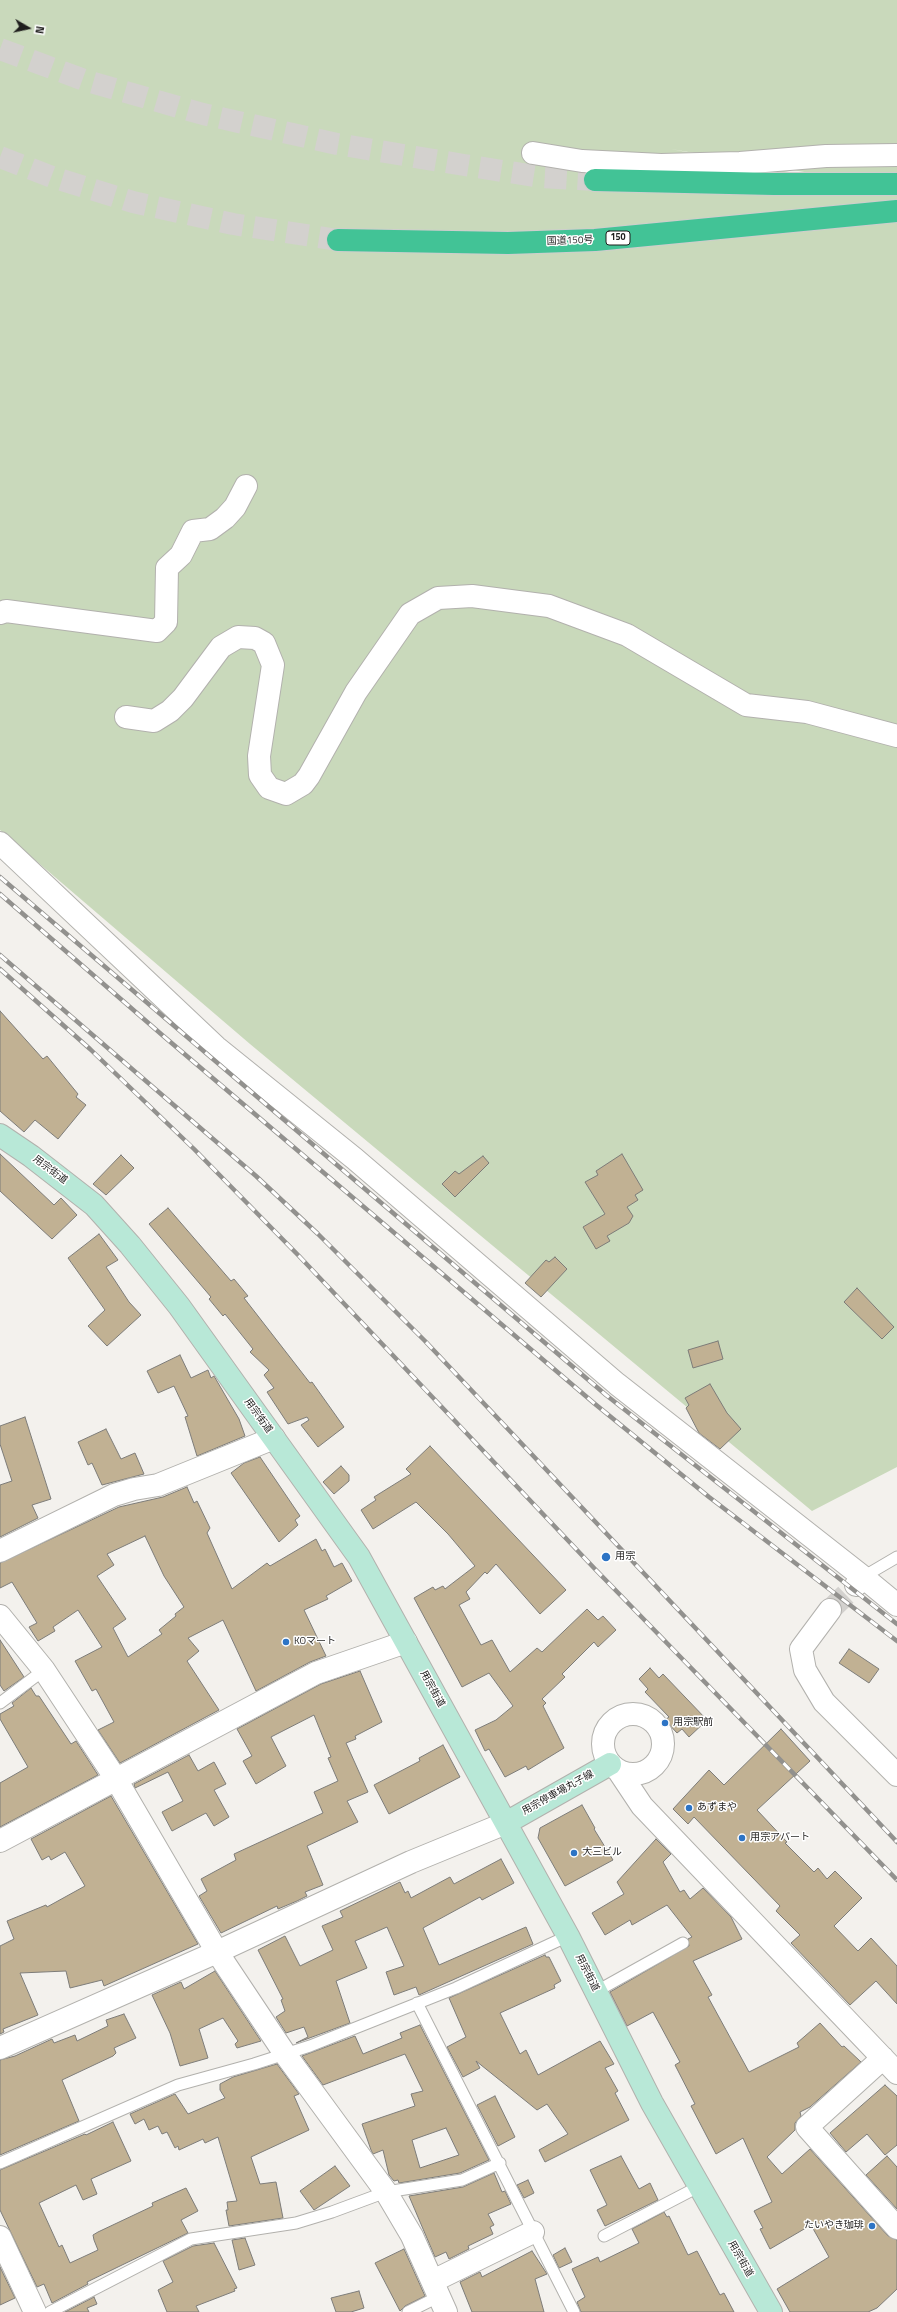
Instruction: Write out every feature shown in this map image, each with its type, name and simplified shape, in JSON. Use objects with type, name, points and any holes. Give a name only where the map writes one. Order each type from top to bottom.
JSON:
[{"type":"highway","points":[[595,180],[774,184],[897,184]]},
{"type":"highway","name":"国道150号","points":[[338,240],[508,244],[595,240],[897,210]]},
{"type":"main road","name":"用宗街道","points":[[0,1134],[68,1183],[94,1205],[113,1226],[179,1306],[359,1557],[568,1936],[652,2103],[698,2187],[771,2312]]},
{"type":"main road","name":"用宗停車場丸子線","points":[[506,1822],[614,1767]]},
{"type":"street","points":[[533,153],[582,161],[661,165],[740,163],[826,156],[897,155]]},
{"type":"street","points":[[0,613],[6,611],[157,631],[166,622],[166,568],[181,555],[193,531],[210,529],[235,507],[246,486]]},
{"type":"street","points":[[126,717],[154,721],[170,711],[183,698],[222,647],[238,637],[255,638],[264,643],[273,665],[259,756],[260,775],[268,788],[286,794],[303,784],[309,776],[356,692],[410,614],[438,598],[472,596],[549,606],[627,635],[746,705],[808,712],[897,736]]},
{"type":"street","points":[[0,843],[216,1047],[355,1158],[617,1384],[859,1581],[897,1605]]},
{"type":"street","points":[[0,1551],[114,1495],[134,1489],[158,1485],[274,1438]]},
{"type":"street","points":[[830,1610],[801,1649],[805,1670],[824,1702],[897,1775]]},
{"type":"street","points":[[0,1616],[44,1670],[116,1779],[217,1952],[285,2054],[386,2192],[412,2236],[440,2296],[533,2232]]},
{"type":"street","points":[[0,1842],[33,1826],[116,1779],[316,1673],[406,1642]]},
{"type":"street","points":[[614,1767],[642,1806],[890,2065],[807,2126],[897,2228]]},
{"type":"street","points":[[0,2048],[217,1952],[410,1862],[506,1822]]},
{"type":"street","points":[[0,2237],[35,2312]]},
{"type":"lane","points":[[859,1581],[897,1557]]},
{"type":"lane","points":[[0,1703],[44,1670]]},
{"type":"lane","points":[[0,2163],[178,2085],[285,2054],[456,1988],[568,1936]]},
{"type":"lane","points":[[597,1991],[683,1943]]},
{"type":"lane","points":[[417,2003],[500,2163],[574,2312]]},
{"type":"lane","points":[[50,2312],[191,2239],[296,2222],[332,2212],[386,2192],[462,2180],[500,2163]]},
{"type":"lane","points":[[604,2236],[698,2187]]},
{"type":"lane","points":[[408,2312],[440,2296]]},
{"type":"green space","points":[[0,0],[897,0],[897,188],[671,149],[897,193],[897,1467],[812,1511],[250,1044],[0,830]]},
{"type":"building","points":[[0,1011],[43,1059],[47,1056],[78,1094],[76,1097],[86,1105],[58,1139],[35,1120],[24,1132],[0,1111]]},
{"type":"building","points":[[0,1154],[54,1205],[61,1198],[77,1215],[52,1239],[0,1191]]},
{"type":"building","points":[[622,1154],[643,1190],[635,1195],[638,1200],[627,1207],[633,1216],[629,1223],[607,1236],[610,1241],[596,1249],[583,1227],[605,1214],[585,1182],[598,1175],[596,1171]]},
{"type":"building","points":[[121,1155],[134,1168],[106,1195],[93,1184]]},
{"type":"building","points":[[483,1156],[489,1163],[455,1197],[442,1184],[455,1171],[459,1174]]},
{"type":"building","points":[[168,1208],[231,1281],[234,1279],[248,1296],[244,1298],[310,1383],[312,1382],[344,1427],[318,1447],[301,1425],[309,1420],[307,1417],[288,1424],[267,1392],[274,1388],[264,1375],[269,1370],[250,1352],[253,1349],[225,1314],[223,1316],[209,1299],[211,1297],[149,1224]]},
{"type":"building","points":[[99,1234],[118,1260],[106,1267],[129,1302],[141,1315],[107,1346],[88,1326],[105,1310],[68,1258]]},
{"type":"building","points":[[555,1257],[567,1269],[541,1297],[525,1283],[546,1260],[549,1262]]},
{"type":"building","points":[[857,1288],[894,1327],[882,1339],[844,1302]]},
{"type":"building","points":[[718,1341],[723,1359],[693,1368],[688,1350]]},
{"type":"building","points":[[180,1355],[191,1378],[208,1370],[211,1378],[214,1376],[239,1419],[245,1436],[197,1456],[185,1417],[188,1416],[174,1386],[158,1393],[147,1371]]},
{"type":"building","points":[[710,1384],[727,1413],[741,1429],[720,1449],[699,1433],[686,1408],[689,1405],[685,1398]]},
{"type":"building","points":[[25,1417],[51,1499],[32,1505],[38,1518],[0,1537],[0,1485],[12,1481],[0,1444],[0,1426]]},
{"type":"building","points":[[106,1429],[121,1459],[135,1453],[144,1474],[102,1485],[92,1463],[88,1465],[78,1442]]},
{"type":"building","points":[[430,1446],[566,1590],[540,1614],[496,1564],[487,1574],[485,1572],[466,1592],[470,1599],[459,1605],[481,1645],[492,1640],[510,1672],[537,1648],[542,1652],[587,1609],[598,1620],[603,1616],[616,1630],[598,1647],[594,1642],[562,1674],[565,1677],[542,1699],[546,1703],[543,1706],[564,1748],[528,1770],[526,1766],[505,1777],[489,1749],[485,1751],[475,1730],[496,1720],[513,1706],[489,1673],[462,1687],[414,1598],[433,1587],[435,1590],[443,1586],[445,1589],[475,1566],[448,1534],[416,1502],[373,1529],[361,1510],[376,1500],[374,1497],[411,1474],[406,1469]]},
{"type":"building","points":[[260,1457],[300,1516],[295,1520],[298,1525],[279,1542],[231,1473],[244,1463]]},
{"type":"building","points":[[341,1466],[349,1475],[349,1481],[334,1494],[323,1482]]},
{"type":"building","points":[[187,1487],[194,1503],[197,1501],[210,1528],[207,1533],[232,1589],[267,1563],[270,1566],[316,1539],[322,1551],[325,1549],[334,1567],[342,1563],[352,1581],[326,1596],[328,1599],[304,1610],[326,1656],[310,1662],[256,1691],[223,1620],[188,1638],[199,1651],[187,1661],[219,1710],[120,1763],[98,1730],[114,1722],[96,1689],[92,1691],[75,1661],[102,1647],[78,1610],[53,1627],[55,1631],[38,1641],[29,1627],[37,1623],[12,1582],[0,1588],[0,1563],[119,1507],[163,1497]],"holes":[[[145,1536],[164,1576],[184,1607],[175,1614],[176,1616],[159,1630],[162,1634],[128,1657],[113,1628],[126,1619],[97,1576],[114,1565],[107,1554]]]},
{"type":"building","points":[[0,1640],[24,1677],[4,1691],[0,1685]]},
{"type":"building","points":[[849,1649],[879,1669],[869,1683],[839,1663]]},
{"type":"building","points":[[650,1668],[659,1678],[663,1674],[707,1720],[689,1737],[682,1729],[677,1733],[665,1720],[669,1717],[645,1692],[648,1689],[639,1679]]},
{"type":"building","points":[[360,1671],[382,1722],[355,1736],[356,1739],[346,1743],[368,1792],[347,1801],[358,1822],[307,1846],[323,1885],[305,1892],[307,1896],[297,1901],[278,1909],[277,1906],[221,1933],[199,1896],[207,1891],[201,1879],[236,1860],[234,1854],[323,1813],[314,1792],[338,1781],[328,1758],[331,1757],[314,1715],[271,1737],[286,1766],[256,1784],[243,1761],[252,1756],[237,1729],[321,1684]]},
{"type":"building","points":[[31,1688],[36,1696],[39,1696],[71,1744],[76,1741],[98,1775],[0,1827],[0,1783],[28,1767],[0,1719],[0,1714],[14,1706],[12,1703]]},
{"type":"building","points":[[781,1729],[810,1761],[757,1810],[787,1842],[785,1843],[814,1872],[818,1868],[827,1879],[835,1871],[862,1898],[834,1926],[858,1951],[871,1938],[897,1966],[897,2004],[876,1981],[850,2005],[791,1943],[800,1935],[776,1911],[780,1906],[694,1817],[688,1824],[673,1809],[709,1770],[724,1785]]},
{"type":"building","points":[[443,1745],[460,1777],[389,1814],[374,1785],[420,1761],[419,1758]]},
{"type":"building","points":[[189,1755],[198,1771],[214,1762],[226,1784],[214,1790],[229,1817],[214,1826],[206,1813],[172,1831],[162,1812],[183,1801],[168,1772],[135,1788],[134,1784]]},
{"type":"building","points":[[111,1796],[198,1944],[104,1986],[102,1980],[70,1988],[66,1971],[20,1973],[38,2015],[3,2029],[4,2032],[0,2034],[0,1946],[14,1939],[7,1921],[46,1905],[47,1907],[85,1886],[65,1852],[51,1860],[49,1856],[42,1860],[31,1839]]},
{"type":"building","name":"大三ビル","points":[[582,1805],[595,1828],[594,1829],[613,1860],[565,1886],[538,1838],[540,1828]]},
{"type":"building","points":[[656,1839],[671,1854],[663,1862],[680,1892],[684,1890],[690,1899],[703,1888],[731,1917],[742,1939],[693,1961],[712,1995],[708,1997],[749,2072],[799,2047],[797,2043],[820,2023],[842,2047],[844,2046],[861,2062],[810,2107],[800,2112],[801,2116],[795,2123],[795,2130],[767,2157],[782,2174],[810,2149],[888,2236],[897,2240],[897,2289],[877,2308],[868,2312],[790,2312],[777,2289],[829,2257],[811,2225],[770,2249],[760,2229],[763,2228],[754,2211],[772,2202],[743,2138],[716,2154],[691,2106],[695,2104],[675,2065],[680,2062],[653,2012],[627,2026],[610,1992],[689,1946],[688,1939],[692,1937],[667,1905],[632,1925],[630,1920],[605,1935],[592,1913],[624,1894],[617,1882]]},
{"type":"building","points":[[501,1859],[514,1883],[482,1900],[480,1897],[423,1928],[439,1965],[526,1927],[533,1944],[419,1995],[416,1987],[394,1995],[386,1972],[404,1966],[387,1927],[355,1941],[367,1968],[336,1981],[350,2023],[296,2043],[308,2037],[304,2027],[286,2033],[276,2017],[285,2011],[281,2000],[283,1999],[258,1950],[285,1936],[300,1966],[333,1950],[322,1926],[343,1917],[340,1911],[400,1882],[405,1893],[408,1891],[411,1898],[450,1877],[454,1884]]},
{"type":"building","points":[[545,1955],[546,1957],[549,1957],[561,1981],[554,1985],[555,1988],[500,2013],[520,2054],[526,2050],[538,2075],[600,2041],[614,2064],[605,2068],[618,2091],[615,2093],[629,2120],[545,2162],[539,2150],[568,2134],[547,2104],[537,2110],[476,2061],[480,2068],[463,2077],[447,2047],[466,2037],[449,1998]]},
{"type":"building","points":[[215,1971],[261,2041],[237,2048],[235,2044],[238,2041],[223,2018],[199,2029],[208,2058],[180,2066],[170,2033],[152,1995],[181,1982],[184,1989]]},
{"type":"building","points":[[124,2014],[136,2038],[114,2048],[116,2053],[113,2056],[62,2080],[79,2121],[0,2155],[0,2060],[15,2056],[52,2039],[54,2043],[75,2035],[77,2041],[108,2026],[106,2020]]},
{"type":"building","points":[[420,2025],[489,2160],[460,2173],[399,2183],[398,2180],[394,2181],[389,2175],[383,2150],[373,2154],[362,2124],[415,2106],[411,2094],[423,2091],[405,2054],[323,2085],[302,2056],[355,2036],[363,2054],[402,2038],[400,2033]],"holes":[[[446,2128],[459,2155],[420,2168],[412,2140]]]},
{"type":"building","points":[[277,2064],[299,2094],[294,2096],[309,2130],[251,2157],[260,2184],[276,2182],[283,2218],[229,2226],[226,2210],[228,2210],[227,2202],[237,2201],[218,2137],[205,2143],[203,2139],[179,2150],[178,2146],[175,2148],[167,2132],[162,2134],[158,2126],[149,2130],[144,2119],[135,2124],[130,2114],[175,2094],[188,2114],[225,2098],[220,2090],[220,2084],[233,2077]]},
{"type":"building","points":[[885,2085],[897,2096],[897,2145],[885,2155],[867,2134],[846,2152],[830,2133]]},
{"type":"building","points":[[495,2096],[515,2137],[498,2146],[477,2105]]},
{"type":"building","points":[[113,2122],[131,2161],[91,2179],[97,2194],[83,2200],[76,2185],[39,2203],[59,2247],[62,2245],[70,2263],[98,2250],[93,2235],[153,2206],[152,2203],[186,2188],[198,2211],[181,2220],[188,2233],[87,2282],[88,2284],[52,2303],[44,2284],[37,2287],[0,2210],[0,2170],[85,2134],[86,2135]]},
{"type":"building","points":[[621,2156],[639,2189],[650,2183],[658,2200],[605,2226],[597,2210],[607,2205],[590,2170]]},
{"type":"building","points":[[887,2156],[897,2167],[897,2209],[866,2175]]},
{"type":"building","points":[[335,2166],[350,2186],[314,2210],[300,2191]]},
{"type":"building","points":[[494,2173],[502,2192],[505,2191],[511,2204],[488,2214],[494,2225],[490,2227],[493,2234],[468,2246],[469,2249],[449,2259],[446,2252],[435,2257],[409,2196],[463,2187]]},
{"type":"building","points":[[528,2180],[534,2193],[524,2198],[517,2185]]},
{"type":"building","points":[[664,2212],[667,2217],[669,2216],[688,2255],[697,2251],[720,2295],[724,2293],[734,2312],[581,2312],[577,2302],[585,2297],[572,2269],[598,2257],[600,2262],[639,2243],[632,2229]]},
{"type":"building","points":[[245,2238],[255,2265],[239,2270],[232,2240]]},
{"type":"building","points":[[214,2243],[237,2288],[234,2289],[235,2291],[196,2306],[199,2312],[167,2312],[158,2290],[173,2282],[163,2261],[193,2246]]},
{"type":"building","points":[[565,2248],[572,2262],[559,2268],[553,2255]]},
{"type":"building","points":[[404,2249],[425,2296],[405,2306],[400,2311],[375,2263]]},
{"type":"building","points":[[532,2251],[547,2274],[535,2279],[544,2312],[472,2312],[460,2282],[480,2272],[482,2277]]},
{"type":"building","points":[[0,2267],[15,2298],[0,2305]]},
{"type":"building","points":[[359,2291],[364,2308],[351,2312],[336,2312],[331,2298]]},
{"type":"building","points":[[94,2297],[97,2304],[87,2308],[89,2312],[65,2312]]},
{"type":"tunnel","points":[[0,49],[87,81],[203,114],[337,144],[541,177],[595,180]]},
{"type":"tunnel","points":[[0,157],[52,177],[133,202],[233,224],[338,240]]},
{"type":"tunnel","points":[[830,1610],[856,1585]]},
{"type":"railway","points":[[0,877],[606,1395],[897,1624]]},
{"type":"railway","points":[[0,894],[161,1034],[595,1404],[709,1497],[897,1641]]},
{"type":"railway","points":[[0,955],[256,1176],[318,1234],[425,1341],[897,1842]]},
{"type":"railway","points":[[0,969],[90,1049],[194,1149],[299,1256],[594,1568],[897,1880]]},
{"type":"place","name":"用宗","points":[[606,1557]]},
{"type":"place","name":"KOマート","points":[[286,1642]]},
{"type":"place","name":"用宗駅前","points":[[665,1723]]},
{"type":"place","name":"あずまや","points":[[689,1808]]},
{"type":"place","name":"用宗アパート","points":[[742,1838]]},
{"type":"place","name":"大三ビル","points":[[574,1853]]},
{"type":"place","name":"たいやき珈琲","points":[[872,2226]]}]
